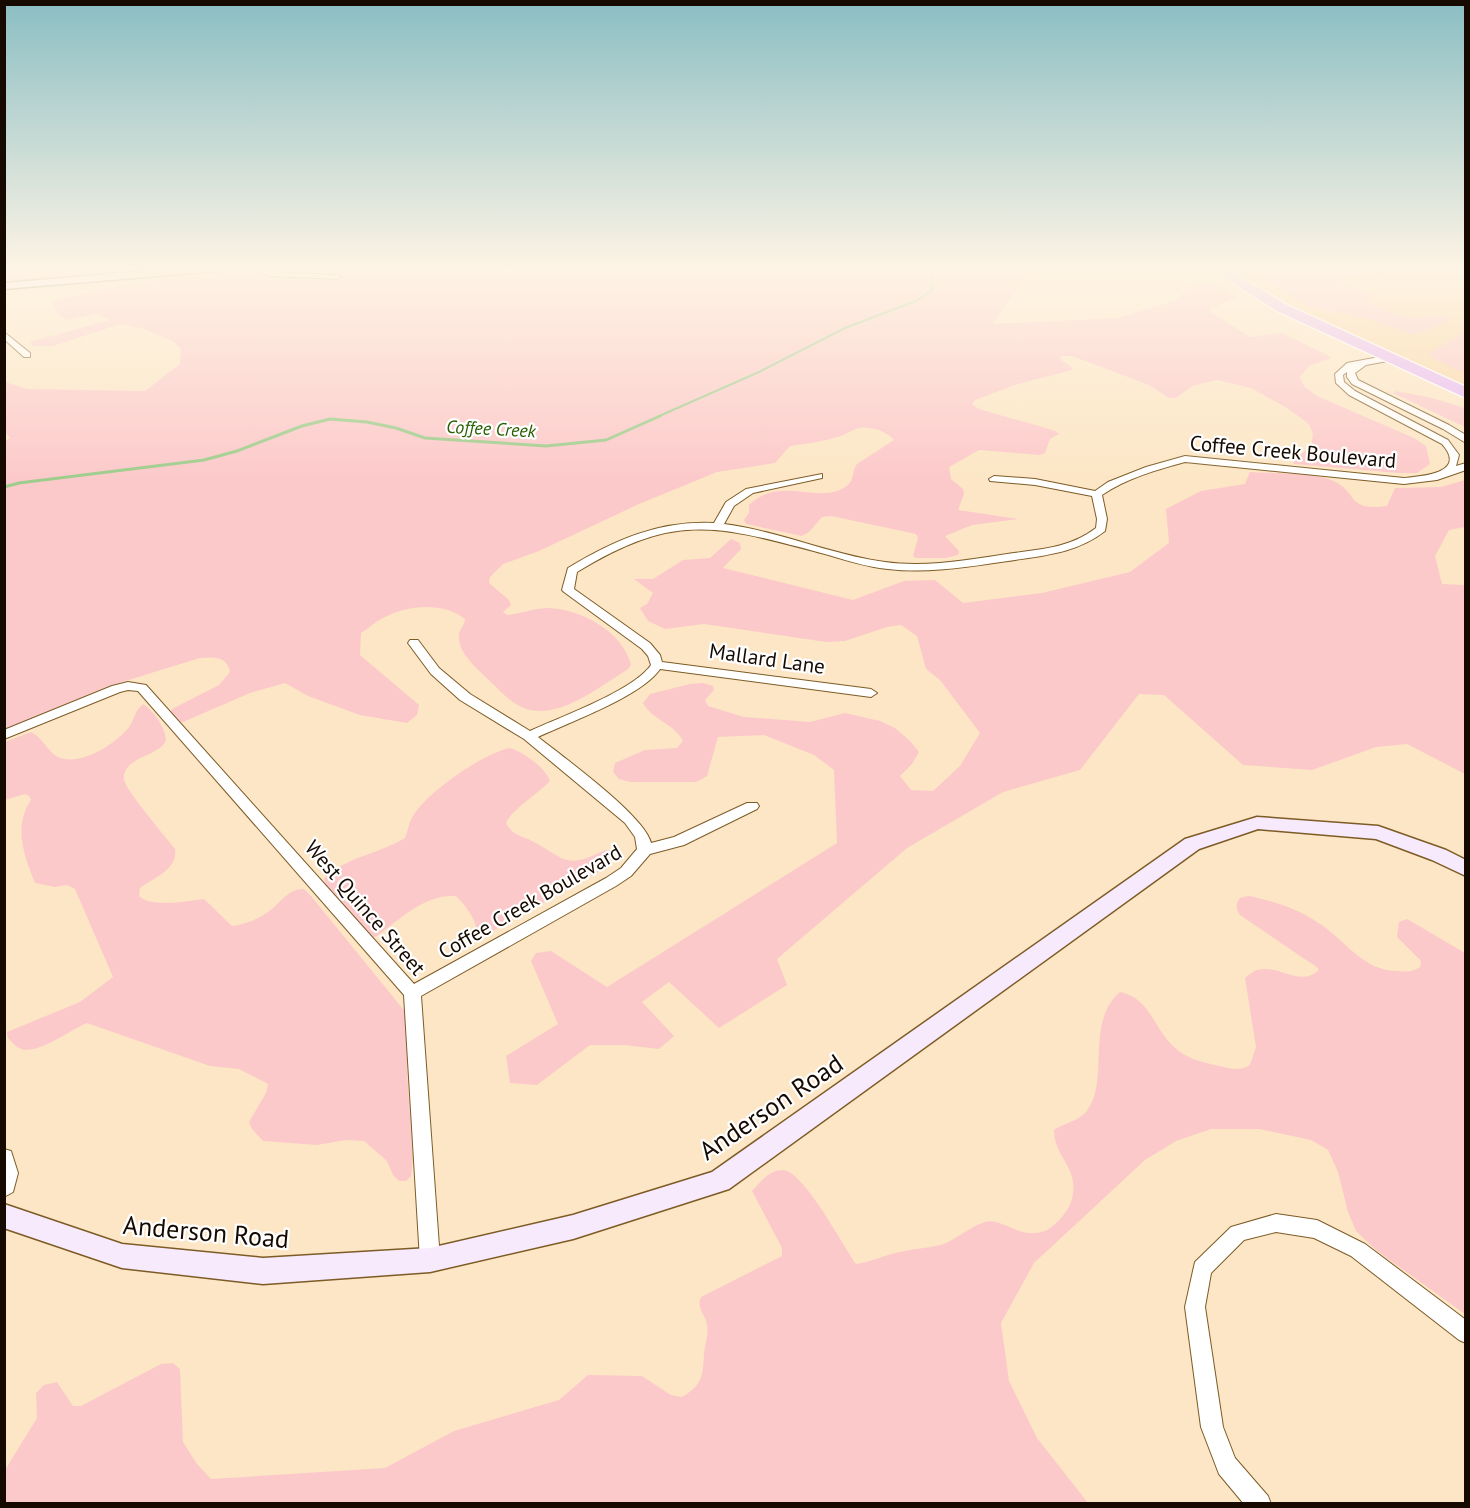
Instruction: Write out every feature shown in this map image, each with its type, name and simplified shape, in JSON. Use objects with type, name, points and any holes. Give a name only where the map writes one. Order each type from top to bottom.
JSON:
[{"type":"highway","points":[[1348,338],[1466,393]]},
{"type":"street","points":[[9,338],[27,355]]},
{"type":"street","name":"Coffee Creek Boulevard","points":[[1390,358],[1344,368],[1339,374],[1340,383],[1352,393],[1445,442],[1455,454],[1455,460],[1451,467],[1438,477]]},
{"type":"street","points":[[1366,363],[1351,372],[1351,377],[1355,382],[1446,427],[1466,440]]},
{"type":"street","name":"Coffee Creek Boulevard","points":[[1097,494],[1112,484],[1149,469],[1185,459],[1391,481],[1420,481],[1466,466]]},
{"type":"street","points":[[718,526],[730,504],[750,491],[818,476]]},
{"type":"street","points":[[529,736],[626,691],[649,677],[657,665],[654,655],[646,646],[568,590],[572,570],[623,544],[668,527],[718,526],[889,566],[941,567],[1069,549],[1091,538],[1101,529],[1102,519],[1097,494],[1035,482],[994,479]]},
{"type":"street","name":"Coffee Creek Boulevard","points":[[412,993],[611,882],[626,872],[645,850],[642,836],[630,820],[529,736],[465,697],[435,671],[414,643]]},
{"type":"street","name":"Mallard Lane","points":[[657,665],[871,693]]},
{"type":"street","name":"West Quince Street","points":[[4,735],[128,686],[142,688],[412,993],[430,1260]]},
{"type":"street","points":[[645,850],[679,842],[752,806]]},
{"type":"street","name":"Anderson Road","points":[[4,1216],[122,1256],[263,1271],[430,1260],[573,1227],[720,1180],[1192,844],[1257,823],[1378,833],[1439,855],[1466,869]]},
{"type":"street","points":[[4,1157],[7,1163],[8,1185],[4,1189]]},
{"type":"street","points":[[1260,1503],[1227,1466],[1212,1427],[1195,1307],[1202,1269],[1238,1233],[1276,1223],[1317,1229],[1358,1250],[1466,1333]]},
{"type":"shaded area","points":[[43,338],[77,338],[53,346],[33,346],[30,342]]},
{"type":"shaded area","points":[[167,338],[1293,338],[1331,358],[1309,366],[1300,377],[1305,387],[1317,396],[1414,438],[1426,446],[1430,464],[1417,473],[1399,473],[1294,464],[1293,460],[1311,447],[1313,434],[1309,424],[1287,408],[1251,388],[1217,380],[1192,386],[1176,398],[1169,398],[1149,385],[1072,356],[1061,356],[1060,359],[1073,368],[1072,370],[1015,385],[975,400],[972,404],[979,409],[1056,431],[1059,434],[1050,439],[1045,453],[1039,455],[979,450],[949,467],[951,479],[963,489],[964,494],[958,510],[1018,519],[972,525],[945,536],[959,551],[958,555],[946,558],[916,558],[913,556],[918,538],[916,534],[831,516],[822,517],[809,532],[802,536],[746,524],[744,520],[749,513],[749,505],[761,496],[787,491],[826,493],[837,491],[848,485],[857,464],[894,440],[883,432],[863,428],[841,436],[790,446],[775,463],[717,472],[639,504],[539,551],[503,564],[490,577],[489,583],[509,600],[511,605],[503,612],[507,615],[548,608],[573,613],[610,632],[626,653],[631,665],[627,670],[568,705],[543,711],[530,710],[514,703],[465,655],[459,642],[459,635],[465,619],[447,610],[426,607],[394,613],[361,633],[360,655],[419,705],[417,715],[407,723],[360,715],[308,696],[285,683],[250,693],[183,722],[178,722],[170,713],[172,709],[219,685],[230,672],[223,660],[200,658],[109,686],[5,729],[4,442],[10,438],[5,431],[5,406],[7,404],[5,382],[27,389],[145,391],[180,364],[181,349]]},
{"type":"shaded area","points":[[1361,338],[1465,338],[1465,386]]},
{"type":"shaded area","points":[[1454,338],[1465,338],[1465,373],[1434,359],[1429,353]]},
{"type":"shaded area","points":[[1396,391],[1432,398],[1465,408],[1465,427],[1393,393]]},
{"type":"shaded area","points":[[1250,472],[1321,477],[1345,488],[1357,503],[1373,507],[1387,506],[1395,488],[1441,487],[1465,480],[1465,527],[1449,530],[1435,556],[1442,584],[1465,585],[1465,774],[1407,744],[1376,747],[1312,770],[1243,765],[1164,695],[1139,694],[1080,770],[1003,792],[907,848],[777,959],[787,985],[719,1028],[669,982],[642,1002],[674,1036],[659,1049],[624,1045],[590,1045],[537,1085],[510,1083],[506,1056],[558,1024],[531,961],[536,953],[551,951],[607,987],[837,843],[834,770],[814,755],[764,735],[718,737],[707,776],[696,782],[630,782],[619,779],[613,772],[615,763],[645,750],[677,748],[683,741],[675,730],[647,709],[643,703],[650,694],[703,683],[713,686],[714,690],[705,700],[708,706],[744,717],[810,722],[845,713],[880,721],[895,728],[919,752],[912,764],[900,776],[911,790],[933,791],[960,766],[980,733],[940,680],[926,669],[917,636],[901,625],[887,627],[845,641],[826,642],[704,624],[665,629],[648,621],[640,608],[647,604],[653,593],[634,579],[653,579],[683,560],[710,558],[731,539],[740,543],[741,549],[723,568],[853,600],[904,581],[935,580],[963,603],[1042,593],[1130,572],[1169,543],[1166,509],[1201,491],[1245,484]]},
{"type":"shaded area","points":[[143,704],[159,720],[166,741],[159,748],[129,766],[124,773],[124,780],[139,804],[175,849],[175,856],[164,872],[140,888],[139,896],[145,900],[161,903],[204,899],[232,926],[246,923],[268,912],[293,891],[304,889],[311,896],[407,1014],[407,1071],[413,1159],[411,1176],[406,1181],[399,1181],[393,1175],[387,1161],[364,1141],[345,1140],[317,1145],[263,1141],[249,1122],[266,1093],[268,1084],[239,1069],[210,1066],[87,1023],[53,1042],[34,1049],[19,1048],[8,1038],[7,1032],[80,1002],[113,977],[75,889],[67,885],[55,887],[35,883],[24,852],[21,831],[22,820],[31,800],[25,794],[5,800],[5,742],[31,732],[58,757],[77,759],[97,752],[116,740],[129,727],[137,710]]},
{"type":"shaded area","points":[[510,748],[533,761],[550,781],[509,818],[506,823],[511,830],[566,860],[582,860],[605,850],[610,850],[615,857],[606,868],[487,934],[476,934],[473,930],[476,926],[472,918],[456,896],[444,896],[412,909],[375,937],[371,937],[326,888],[324,879],[342,866],[405,838],[410,821],[430,796],[472,765]]},
{"type":"shaded area","points":[[1248,896],[1284,906],[1310,917],[1364,960],[1385,970],[1407,971],[1420,967],[1421,961],[1397,937],[1399,922],[1407,919],[1465,953],[1465,1314],[1377,1251],[1356,1231],[1348,1212],[1338,1172],[1328,1150],[1311,1140],[1259,1129],[1211,1129],[1176,1141],[1145,1160],[1034,1263],[1001,1323],[1009,1381],[1037,1438],[1088,1503],[5,1503],[5,1470],[37,1418],[36,1393],[44,1385],[57,1382],[73,1406],[81,1406],[161,1364],[173,1363],[180,1369],[183,1442],[197,1464],[211,1479],[385,1468],[454,1431],[559,1400],[588,1375],[642,1376],[671,1395],[682,1397],[689,1393],[701,1379],[707,1328],[700,1308],[701,1297],[782,1256],[782,1248],[752,1191],[773,1172],[782,1170],[791,1173],[801,1182],[822,1210],[856,1264],[900,1252],[941,1245],[985,1222],[992,1221],[1029,1233],[1047,1230],[1066,1212],[1071,1203],[1074,1188],[1070,1171],[1055,1140],[1054,1130],[1083,1115],[1093,1099],[1097,1085],[1103,1019],[1109,1005],[1120,992],[1138,1000],[1166,1038],[1183,1054],[1206,1063],[1239,1069],[1250,1065],[1256,1047],[1245,978],[1255,971],[1265,969],[1303,977],[1318,971],[1318,968],[1240,915],[1237,903],[1240,898]]},
{"type":"waterway","name":"Coffee Creek","points":[[657,417],[759,372],[825,338]]},
{"type":"waterway","name":"Coffee Creek","points":[[4,487],[19,483],[204,460],[237,451],[302,426],[330,419],[367,422],[396,428],[425,438],[546,446],[606,440],[660,416]]}]
